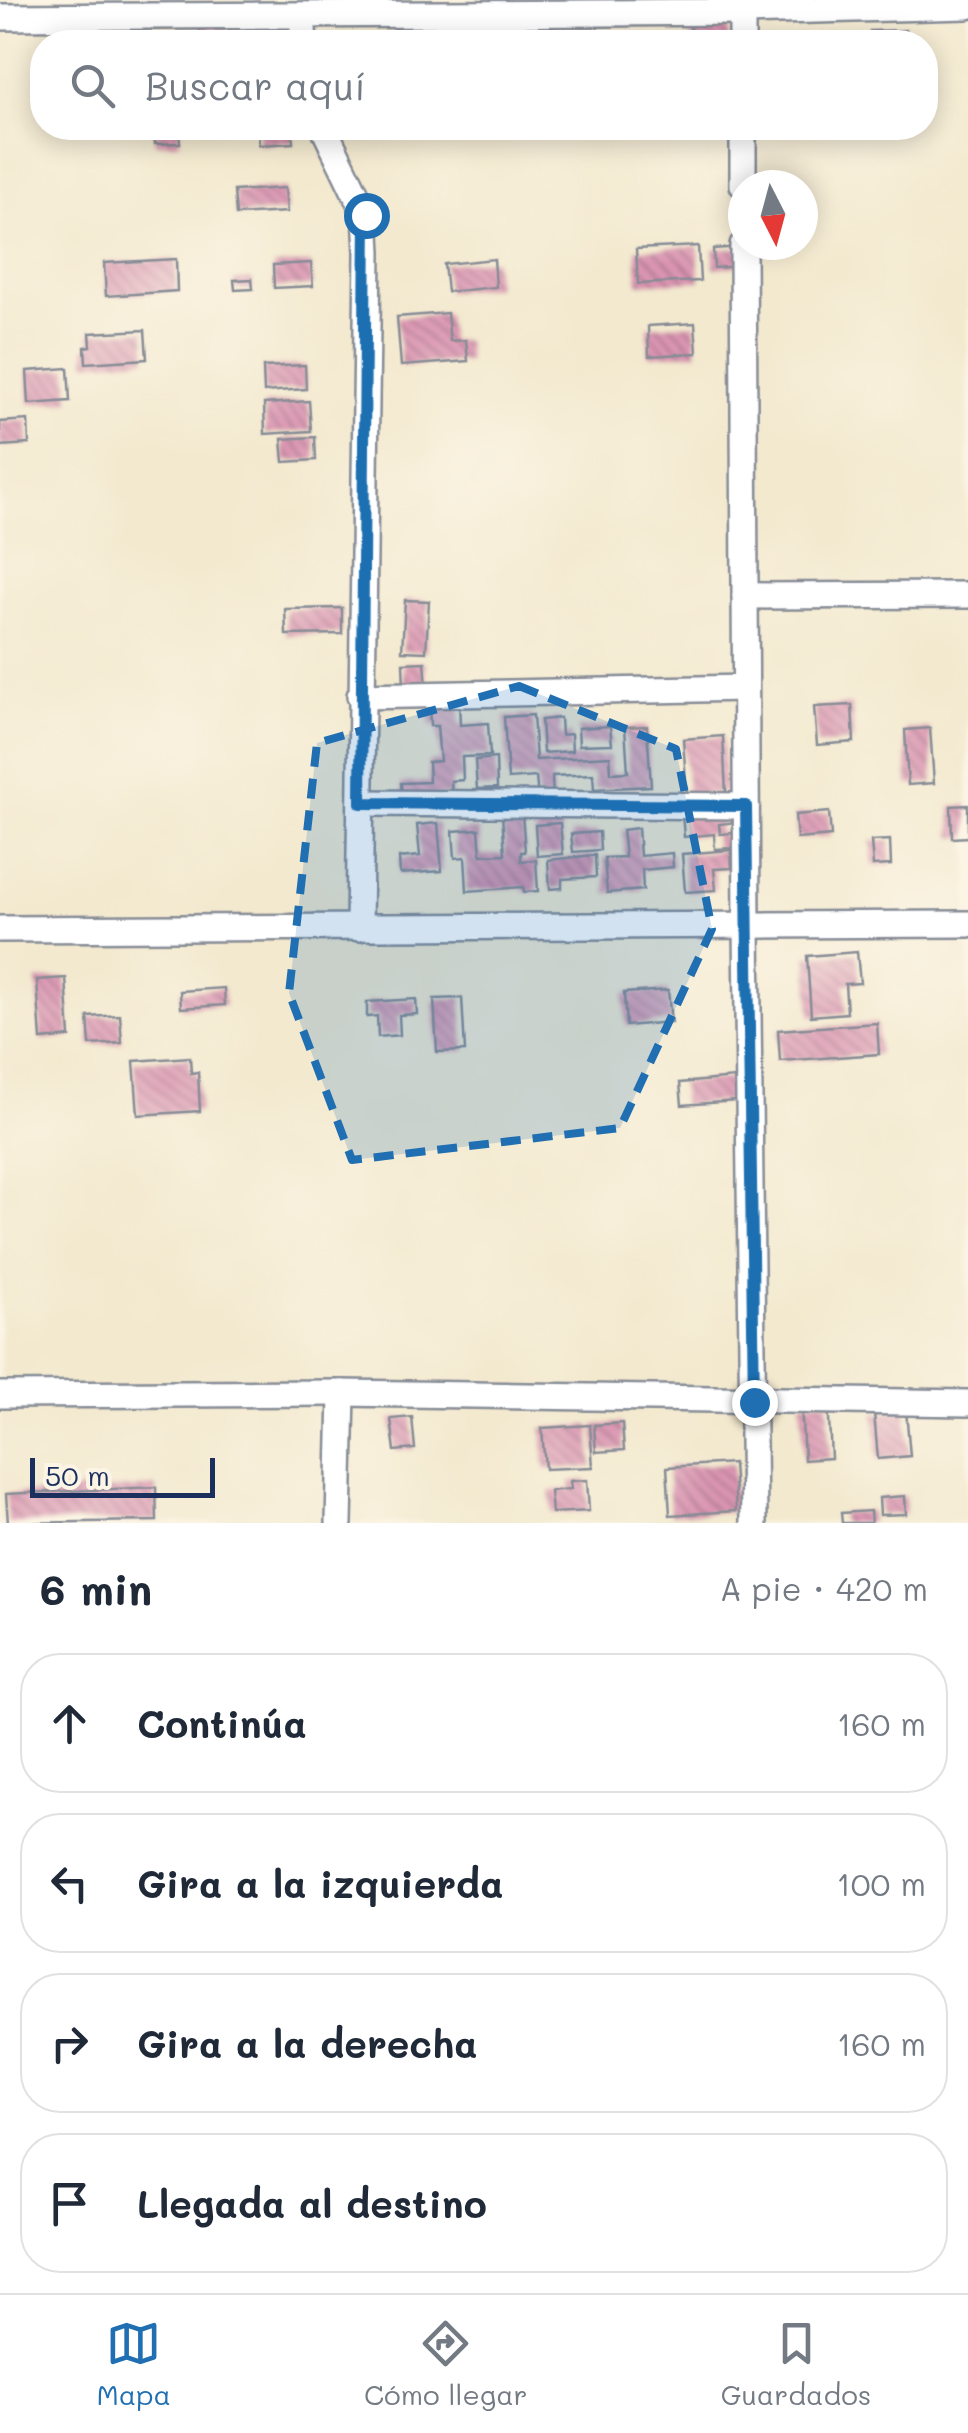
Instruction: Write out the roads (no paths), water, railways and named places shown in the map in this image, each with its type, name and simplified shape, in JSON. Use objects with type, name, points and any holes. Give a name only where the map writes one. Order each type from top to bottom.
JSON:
[{"type":"street","points":[[0,16],[968,6]]},
{"type":"street","points":[[330,140],[366,215],[359,928]]},
{"type":"street","points":[[743,140],[743,170]]},
{"type":"street","points":[[744,260],[754,1523]]},
{"type":"street","points":[[745,596],[968,595]]},
{"type":"street","points":[[360,696],[746,688]]},
{"type":"street","points":[[361,803],[746,806]]},
{"type":"street","points":[[0,929],[968,924]]},
{"type":"street","points":[[339,1523],[342,1393]]},
{"type":"street","points":[[0,1396],[342,1393],[968,1403]]}]
